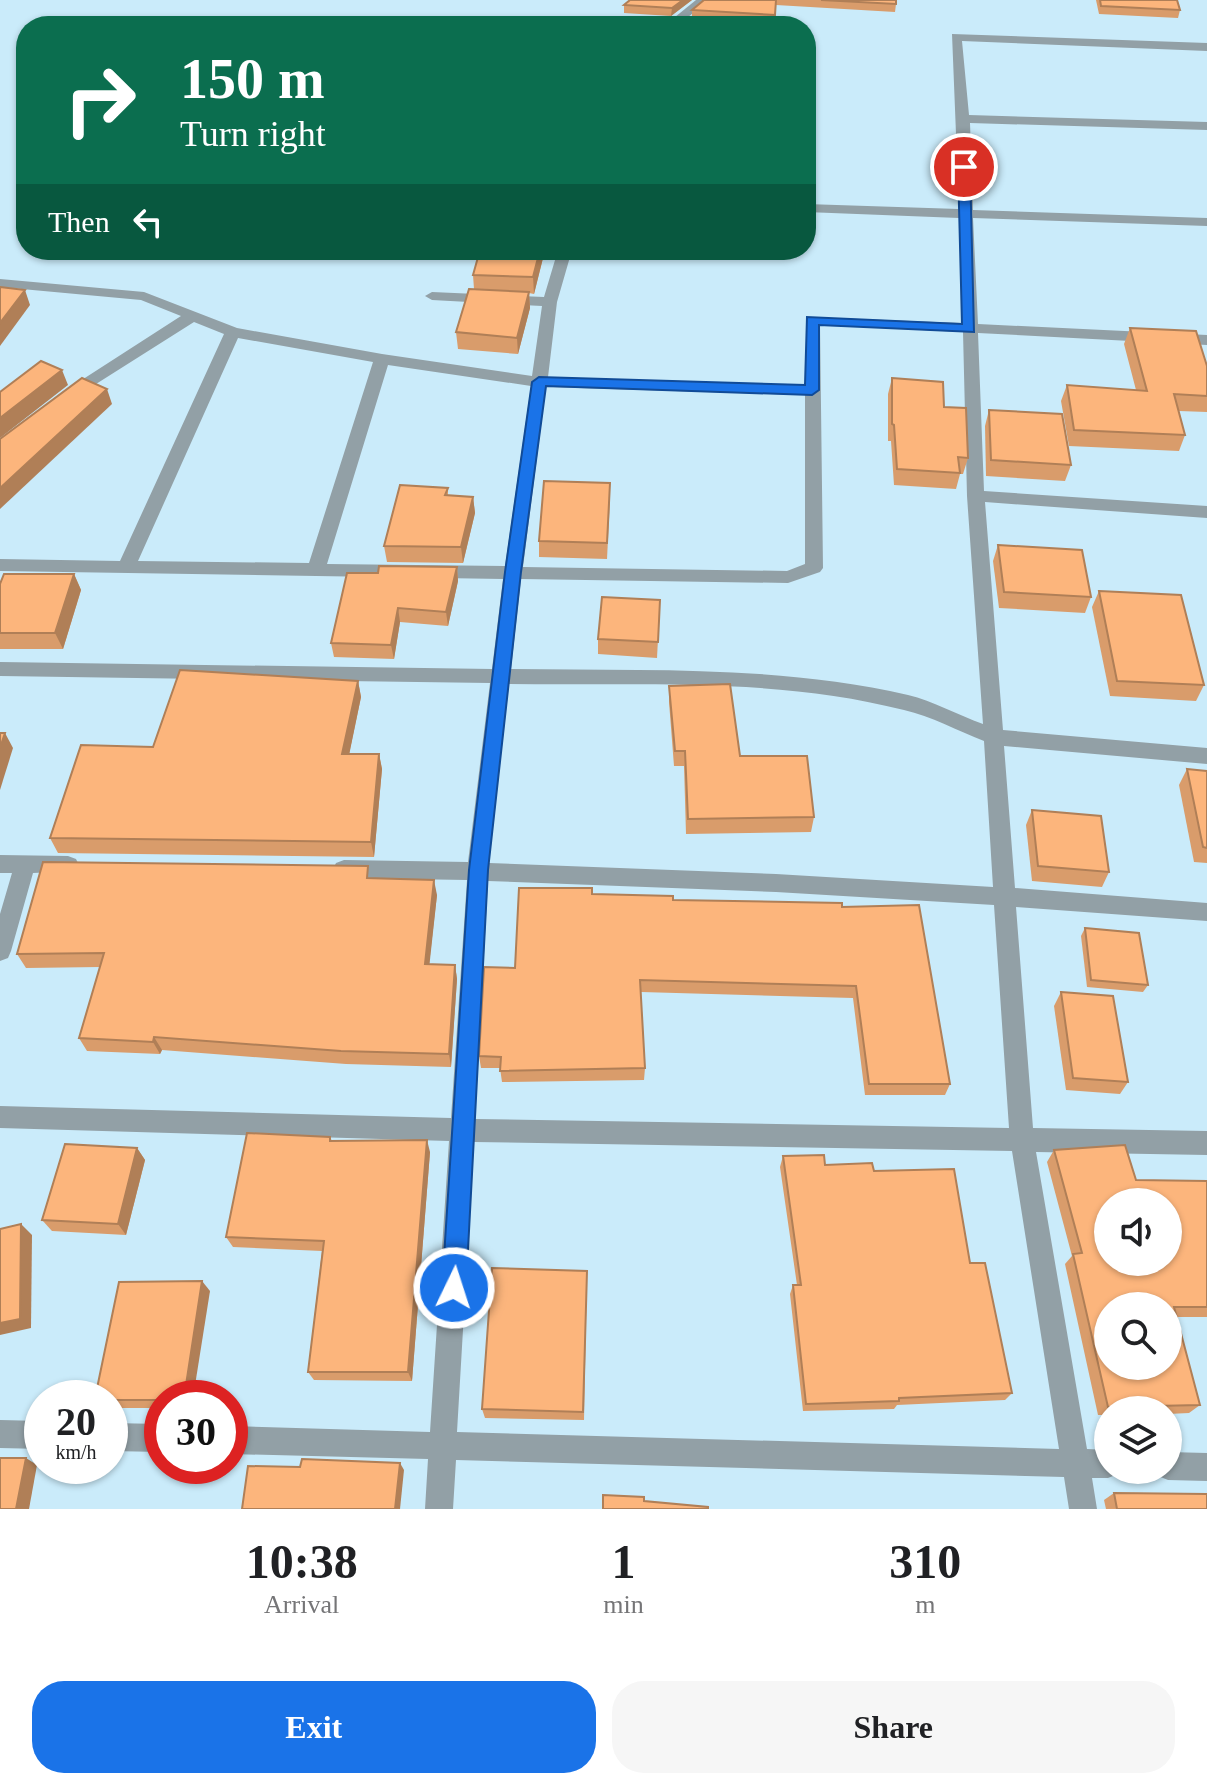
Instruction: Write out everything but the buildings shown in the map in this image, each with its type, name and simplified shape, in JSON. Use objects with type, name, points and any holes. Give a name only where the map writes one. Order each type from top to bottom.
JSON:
[{"type":"street","points":[[683,16],[703,0]]},
{"type":"street","points":[[1083,1509],[1022,1138],[976,496],[963,119],[956,37],[1207,47]]},
{"type":"street","points":[[963,119],[1207,126]]},
{"type":"street","points":[[816,208],[1207,222]]},
{"type":"street","points":[[439,1509],[478,870],[513,572],[550,302],[562,260]]},
{"type":"street","points":[[0,283],[144,296],[233,332],[382,359],[539,382],[812,390]]},
{"type":"street","points":[[432,296],[550,302]]},
{"type":"street","points":[[50,411],[87,382],[194,315]]},
{"type":"street","points":[[0,565],[788,577],[814,568],[812,320],[1207,340]]},
{"type":"street","points":[[126,567],[233,332]]},
{"type":"street","points":[[316,569],[382,359]]},
{"type":"street","points":[[976,496],[1207,512]]},
{"type":"street","points":[[0,669],[746,680],[814,686],[909,703],[994,737],[1207,756]]},
{"type":"street","points":[[0,864],[88,865]]},
{"type":"street","points":[[0,951],[25,865]]},
{"type":"street","points":[[322,868],[478,870],[1005,896],[1207,912]]},
{"type":"street","points":[[0,1117],[464,1130],[1207,1143]]},
{"type":"street","points":[[0,1434],[24,1435]]},
{"type":"street","points":[[248,1441],[1094,1464]]},
{"type":"street","points":[[1182,1466],[1207,1467]]},
{"type":"route","points":[[454,1288],[478,870],[539,382],[812,390],[812,320],[969,329],[964,167]]}]
